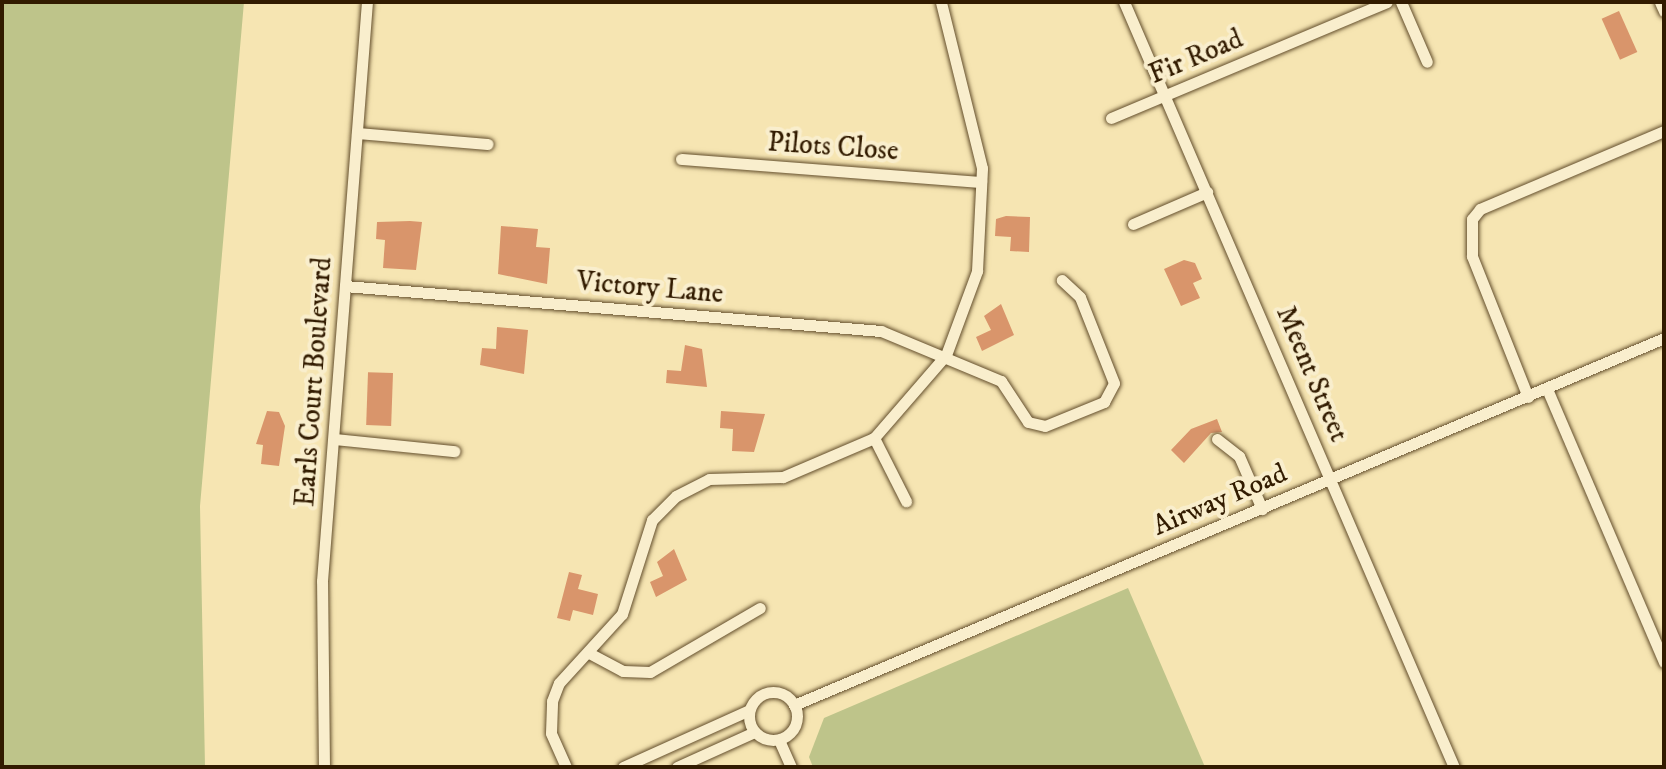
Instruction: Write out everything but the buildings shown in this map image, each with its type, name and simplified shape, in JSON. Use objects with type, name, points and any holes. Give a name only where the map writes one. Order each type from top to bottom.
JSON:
[{"type":"street","name":"Earls Court Boulevard","points":[[324,767],[322,581],[367,2]]},
{"type":"street","points":[[566,767],[551,733],[552,701],[622,614],[642,535],[676,496],[709,479],[783,477],[874,438],[946,355],[977,271],[981,182],[980,145],[941,2]]},
{"type":"street","name":"Fir Road","points":[[1111,118],[1387,2]]},
{"type":"street","points":[[1401,2],[1427,62]]},
{"type":"street","points":[[1660,2],[1664,11]]},
{"type":"street","name":"Meent Street","points":[[1128,3],[1165,96],[1454,767]]},
{"type":"street","points":[[1528,397],[1472,256],[1472,219],[1480,209],[1664,131]]},
{"type":"street","points":[[357,133],[488,144]]},
{"type":"street","name":"Pilots Close","points":[[681,159],[981,182]]},
{"type":"street","points":[[1133,224],[1207,192]]},
{"type":"street","name":"Victory Lane","points":[[345,286],[881,331],[946,355],[1001,381],[1036,425],[1104,402],[1112,372],[1080,297],[1062,280]]},
{"type":"street","name":"Airway Road","points":[[794,705],[1664,338]]},
{"type":"street","points":[[1547,389],[1664,662]]},
{"type":"street","points":[[874,438],[906,501]]},
{"type":"street","points":[[335,439],[454,451]]},
{"type":"street","points":[[1217,439],[1239,456],[1262,509]]},
{"type":"street","points":[[589,653],[623,671],[650,672],[760,608]]},
{"type":"street","points":[[623,767],[749,710],[764,693],[794,705],[793,730],[779,740]]},
{"type":"street","points":[[749,710],[754,732]]},
{"type":"street","points":[[677,767],[754,732],[779,740],[791,767]]},
{"type":"green space","points":[[2,2],[244,2],[200,506],[205,767],[2,767]]},
{"type":"green space","points":[[1128,588],[1205,767],[813,767],[809,757],[824,718]]}]
